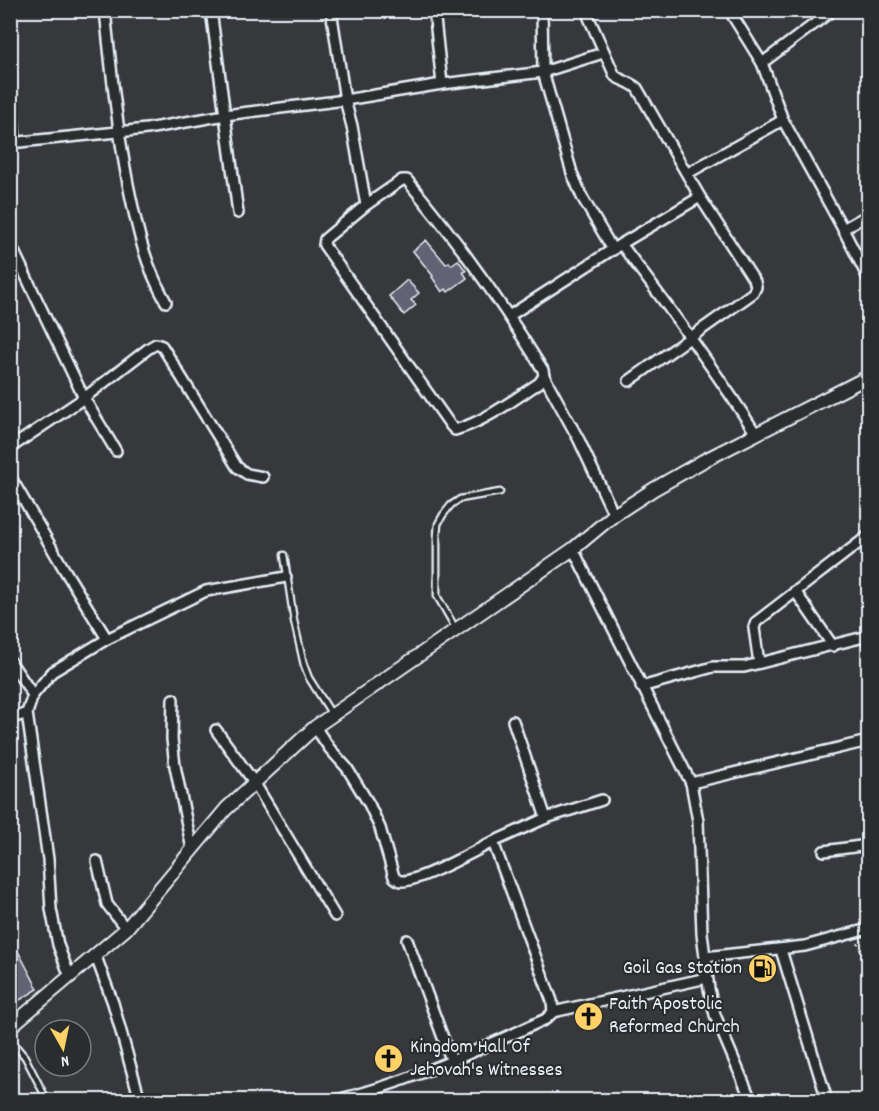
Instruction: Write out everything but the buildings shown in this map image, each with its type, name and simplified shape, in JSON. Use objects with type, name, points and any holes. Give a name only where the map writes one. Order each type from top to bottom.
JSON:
[{"type":"street","points":[[105,10],[118,132],[138,235],[153,279],[166,302]]},
{"type":"street","points":[[211,10],[238,213]]},
{"type":"street","points":[[331,10],[345,100],[366,205]]},
{"type":"street","points":[[434,10],[441,84]]},
{"type":"street","points":[[542,10],[543,72],[572,173],[582,197],[613,250]]},
{"type":"street","points":[[729,10],[762,63],[783,120],[868,278]]},
{"type":"street","points":[[762,63],[833,10]]},
{"type":"street","points":[[589,18],[603,54],[615,76],[622,81],[630,82],[636,88],[756,287],[753,292],[629,381]]},
{"type":"street","points":[[10,72],[13,143],[147,129],[441,84],[543,72],[603,54]]},
{"type":"street","points":[[687,173],[783,120]]},
{"type":"street","points":[[544,376],[539,383],[494,412],[455,430],[324,245],[325,239],[366,205],[402,180],[407,180],[442,221],[543,369],[544,376],[579,440],[614,516]]},
{"type":"street","points":[[509,316],[621,244],[700,197]]},
{"type":"street","points":[[843,229],[868,215]]},
{"type":"street","points":[[10,243],[84,398],[116,452]]},
{"type":"street","points":[[621,244],[690,336],[756,434]]},
{"type":"street","points":[[10,448],[84,398],[156,344],[162,346],[237,467],[247,474],[263,477]]},
{"type":"street","points":[[10,1027],[126,929],[226,809],[315,727],[573,549],[614,516],[654,489],[756,434],[867,380]]},
{"type":"street","points":[[10,476],[107,639]]},
{"type":"street","points":[[759,663],[754,628],[756,622],[868,536]]},
{"type":"street","points":[[573,549],[691,783],[698,821],[707,978],[715,1015],[751,1101]]},
{"type":"street","points":[[69,977],[58,945],[51,909],[48,859],[27,713],[33,695],[52,672],[107,639],[206,591],[286,577]]},
{"type":"street","points":[[795,591],[833,646]]},
{"type":"street","points":[[641,687],[713,668],[744,667],[868,636]]},
{"type":"street","points":[[10,661],[33,695]]},
{"type":"street","points":[[173,699],[172,739],[175,765],[192,849]]},
{"type":"street","points":[[10,719],[27,713]]},
{"type":"street","points":[[513,721],[546,818]]},
{"type":"street","points":[[315,727],[330,750],[347,768],[369,804],[380,828],[394,877],[398,880],[422,876],[546,818],[602,800]]},
{"type":"street","points":[[216,730],[254,782],[335,916]]},
{"type":"street","points":[[691,783],[868,741]]},
{"type":"street","points":[[493,842],[552,1001],[553,1012]]},
{"type":"street","points":[[824,851],[868,845]]},
{"type":"street","points":[[97,861],[107,904],[126,929]]},
{"type":"street","points":[[705,957],[805,946],[868,929]]},
{"type":"street","points":[[407,940],[452,1062]]},
{"type":"street","points":[[781,950],[827,1101]]},
{"type":"street","points":[[95,954],[113,1003],[140,1101]]},
{"type":"street","points":[[336,1101],[452,1062],[546,1019],[553,1012],[707,978]]},
{"type":"lane","points":[[456,629],[437,596],[438,524],[442,515],[460,499],[500,492]]},
{"type":"lane","points":[[284,555],[294,621],[306,671],[332,715]]},
{"type":"lane","points":[[10,1039],[25,1057],[47,1101]]},
{"type":"path","points":[[855,934],[868,980]]},
{"type":"place","name":"Goil Gas Station","points":[[763,969]]},
{"type":"place","name":"Faith Apostolic Reformed Church","points":[[588,1016]]},
{"type":"place","name":"Kingdom Hall Of Jehovah's Witnesses","points":[[389,1059]]}]
